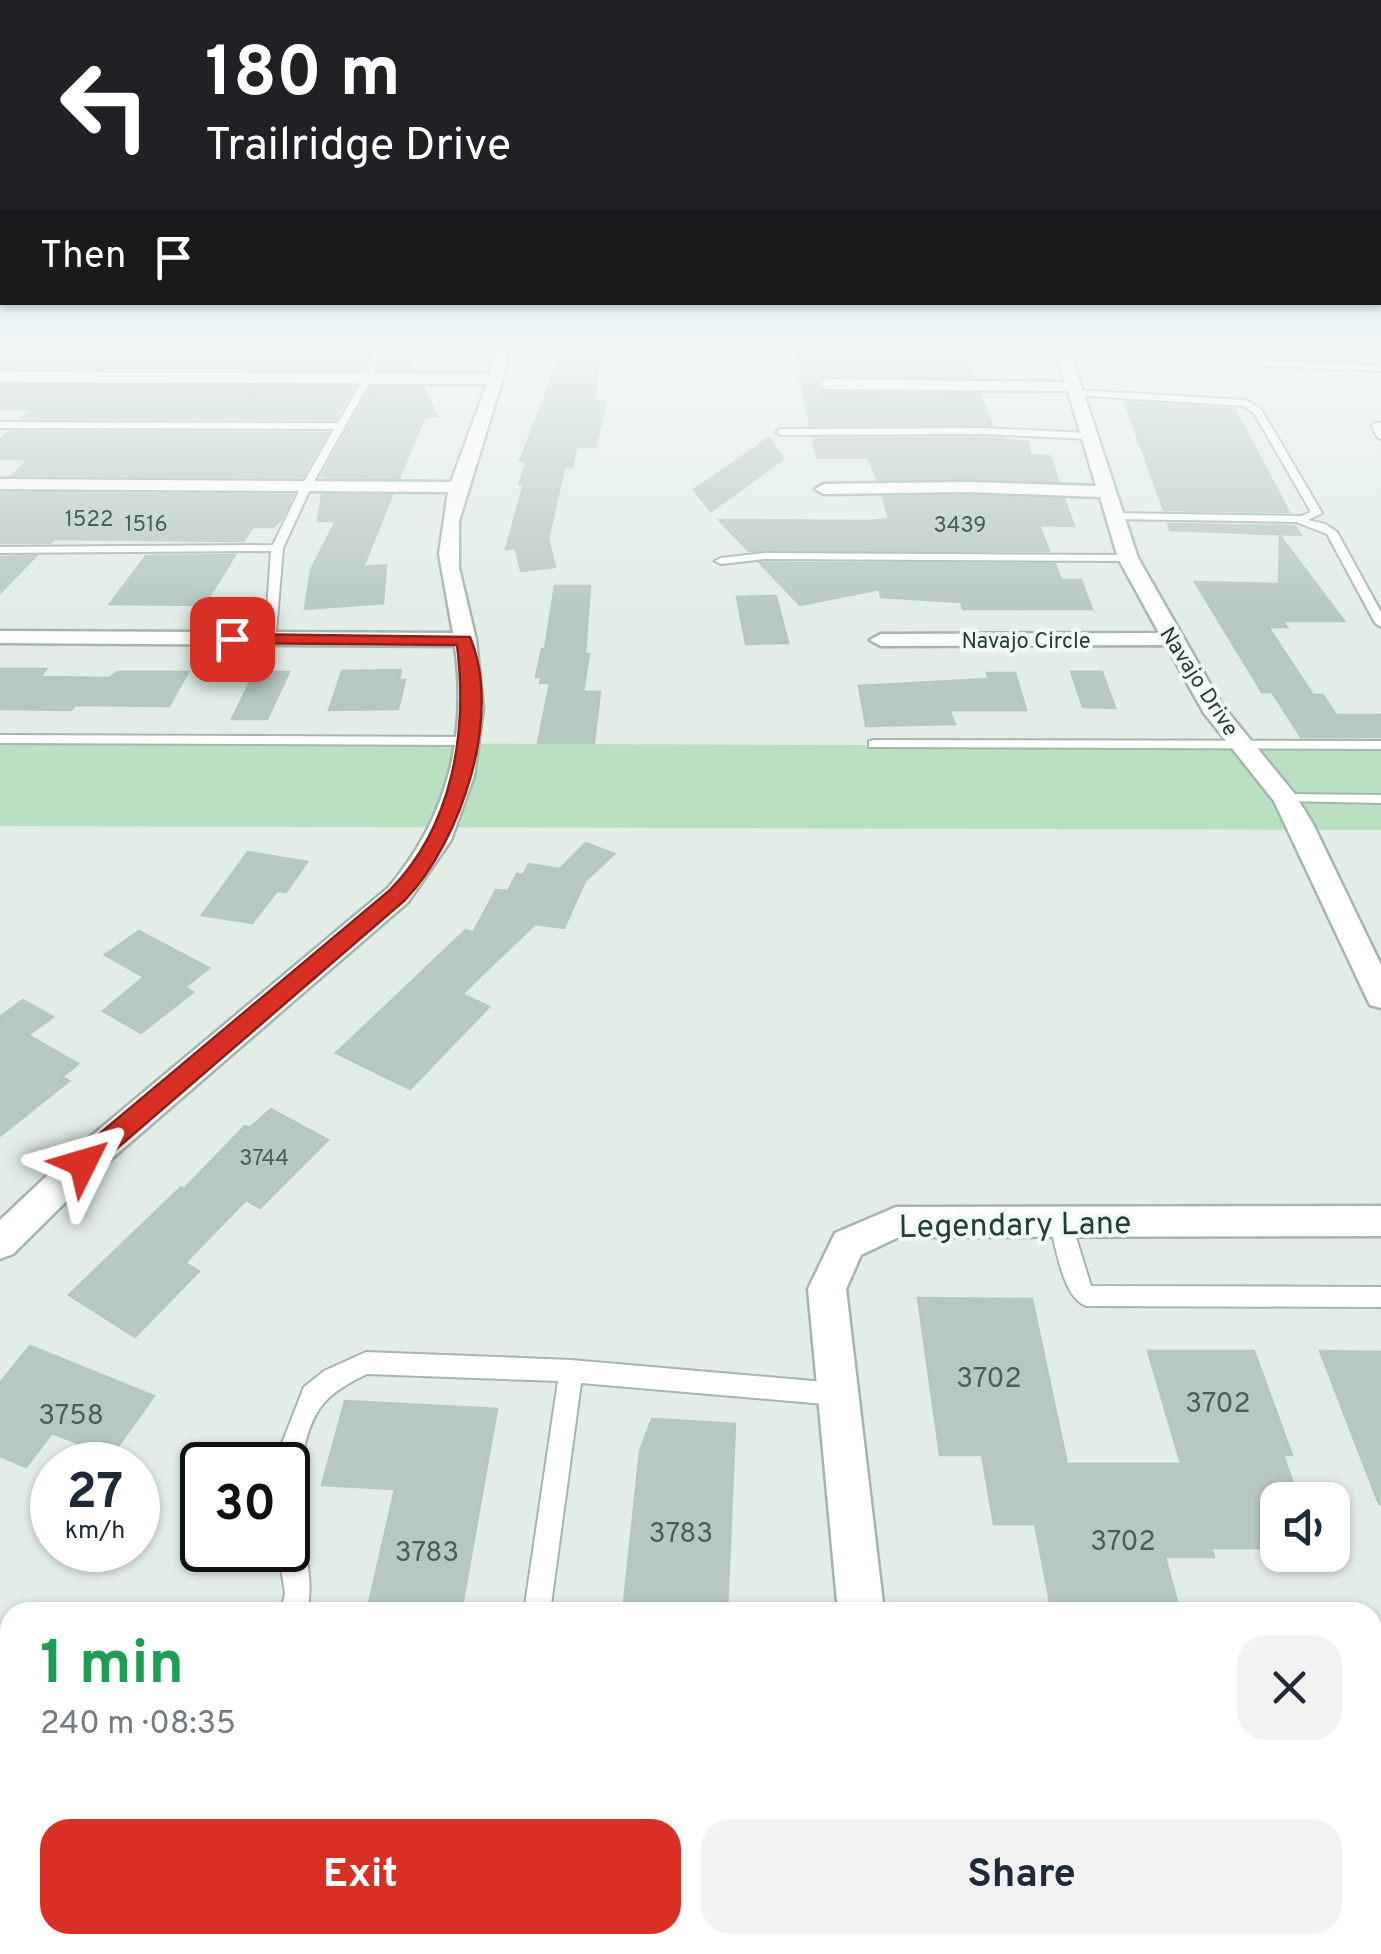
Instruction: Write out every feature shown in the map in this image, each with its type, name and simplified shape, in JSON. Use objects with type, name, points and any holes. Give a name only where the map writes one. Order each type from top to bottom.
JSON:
[{"type":"street","points":[[0,1242],[83,1163],[409,884],[435,848],[447,822],[470,741],[471,688],[446,557],[451,515],[476,437]]},
{"type":"street","name":"Navajo Drive","points":[[1088,437],[1128,558],[1170,640],[1212,708],[1285,798],[1369,948],[1381,997]]},
{"type":"street","points":[[0,484],[460,487]]},
{"type":"street","points":[[824,489],[966,487],[1111,510]]},
{"type":"street","points":[[0,638],[464,640]]},
{"type":"street","name":"Navajo Circle","points":[[881,640],[1170,640]]},
{"type":"street","name":"Legendary Lane","points":[[860,1602],[827,1289],[848,1244],[896,1222],[1381,1221]]},
{"type":"lane","points":[[270,640],[277,548],[335,437]]},
{"type":"lane","points":[[1111,510],[1302,519],[1317,513],[1273,437]]},
{"type":"lane","points":[[1111,510],[1309,522],[1322,526],[1331,532],[1381,623]]},
{"type":"lane","points":[[0,550],[277,548]]},
{"type":"lane","points":[[721,561],[765,556],[1128,558]]},
{"type":"lane","points":[[0,739],[470,741]]},
{"type":"lane","points":[[874,744],[1381,746]]},
{"type":"lane","points":[[1285,798],[1381,799]]},
{"type":"lane","points":[[1060,1221],[1079,1288],[1086,1296],[1381,1297]]},
{"type":"lane","points":[[295,1442],[312,1395],[332,1379],[366,1363],[571,1371],[836,1394]]},
{"type":"lane","points":[[538,1602],[571,1371]]},
{"type":"lane","points":[[294,1572],[296,1602]]},
{"type":"green space","points":[[0,742],[1381,747],[1381,830],[0,826]]},
{"type":"building","points":[[326,437],[302,477],[13,475],[29,459],[0,459],[0,440]]},
{"type":"building","points":[[343,437],[416,437],[399,478],[325,477],[326,470],[321,477]]},
{"type":"building","points":[[529,437],[597,437],[595,447],[576,447],[572,467],[564,467],[548,539],[555,567],[521,571],[516,548],[506,549],[524,484],[519,484],[527,461],[520,461]]},
{"type":"building","points":[[1138,437],[1249,437],[1289,512],[1164,510]]},
{"type":"building","points":[[769,438],[783,459],[711,511],[694,490]]},
{"type":"building","points":[[983,438],[1028,442],[1030,455],[1050,456],[1058,481],[878,480],[868,457],[817,457],[813,439]]},
{"type":"building","points":[[0,493],[293,495],[281,520],[273,527],[253,527],[243,541],[54,539],[50,543],[0,543]]},
{"type":"building","points":[[322,495],[392,495],[363,567],[386,565],[383,603],[305,609],[311,570],[336,521],[318,521]]},
{"type":"building","points":[[883,497],[1064,499],[1074,526],[1039,525],[1049,551],[749,551],[719,520],[870,521],[889,519]]},
{"type":"building","points":[[1168,524],[1295,526],[1301,535],[1170,530]]},
{"type":"building","points":[[1280,536],[1344,621],[1282,621],[1287,627],[1268,627],[1313,695],[1323,695],[1336,715],[1381,715],[1381,737],[1301,737],[1272,692],[1262,692],[1195,582],[1279,584]]},
{"type":"building","points":[[235,555],[204,605],[110,604],[146,556]]},
{"type":"building","points":[[36,556],[0,593],[0,557]]},
{"type":"building","points":[[760,563],[1055,564],[1061,580],[1081,580],[1092,609],[963,609],[961,602],[881,597],[880,589],[800,605]]},
{"type":"building","points":[[555,586],[590,586],[585,654],[589,654],[583,692],[600,692],[594,743],[538,743],[550,683],[540,683],[542,677],[536,677],[545,649]]},
{"type":"building","points":[[776,596],[788,643],[746,644],[737,597]]},
{"type":"building","points":[[0,669],[46,669],[40,677],[109,678],[118,672],[188,672],[169,706],[0,709]]},
{"type":"building","points":[[401,670],[399,680],[405,680],[398,709],[329,710],[342,671]]},
{"type":"building","points":[[255,672],[289,672],[267,719],[232,719]]},
{"type":"building","points":[[1071,672],[1102,672],[1115,708],[1083,707]]},
{"type":"building","points":[[987,673],[1015,673],[1026,710],[949,710],[955,724],[866,726],[859,686],[989,679]]},
{"type":"building","points":[[586,843],[614,854],[585,881],[564,928],[535,924],[462,994],[489,1007],[410,1089],[336,1053],[466,930],[473,933],[496,890],[508,891],[517,874],[523,875],[529,864],[560,869]]},
{"type":"building","points":[[248,852],[307,862],[286,892],[277,891],[252,923],[202,915]]},
{"type":"building","points":[[139,931],[209,968],[185,987],[193,992],[141,1033],[103,1011],[144,977],[105,955]]},
{"type":"building","points":[[23,1000],[53,1017],[28,1035],[78,1064],[62,1077],[69,1081],[0,1136],[0,1017]]},
{"type":"building","points":[[271,1109],[328,1140],[260,1208],[246,1200],[185,1263],[199,1271],[135,1337],[69,1295],[181,1187],[184,1189],[245,1126],[250,1128]]},
{"type":"building","points":[[918,1298],[1032,1299],[1067,1464],[1181,1464],[1148,1351],[1254,1351],[1292,1455],[1283,1455],[1293,1482],[1260,1482],[1260,1548],[1211,1548],[1214,1557],[1165,1557],[1177,1602],[1050,1602],[1035,1524],[994,1524],[982,1455],[940,1455]]},
{"type":"building","points":[[30,1346],[154,1396],[121,1442],[75,1442],[52,1433],[45,1442],[30,1442],[30,1462],[26,1467],[0,1456],[0,1383]]},
{"type":"building","points":[[1320,1351],[1381,1352],[1379,1504]]},
{"type":"building","points":[[345,1401],[497,1409],[463,1602],[369,1602],[395,1489],[322,1485]]},
{"type":"building","points":[[652,1419],[735,1424],[727,1602],[624,1602],[640,1451]]},
{"type":"route","points":[[83,1163],[398,895],[420,872],[447,822],[470,741],[471,688],[464,640],[232,639]]}]
